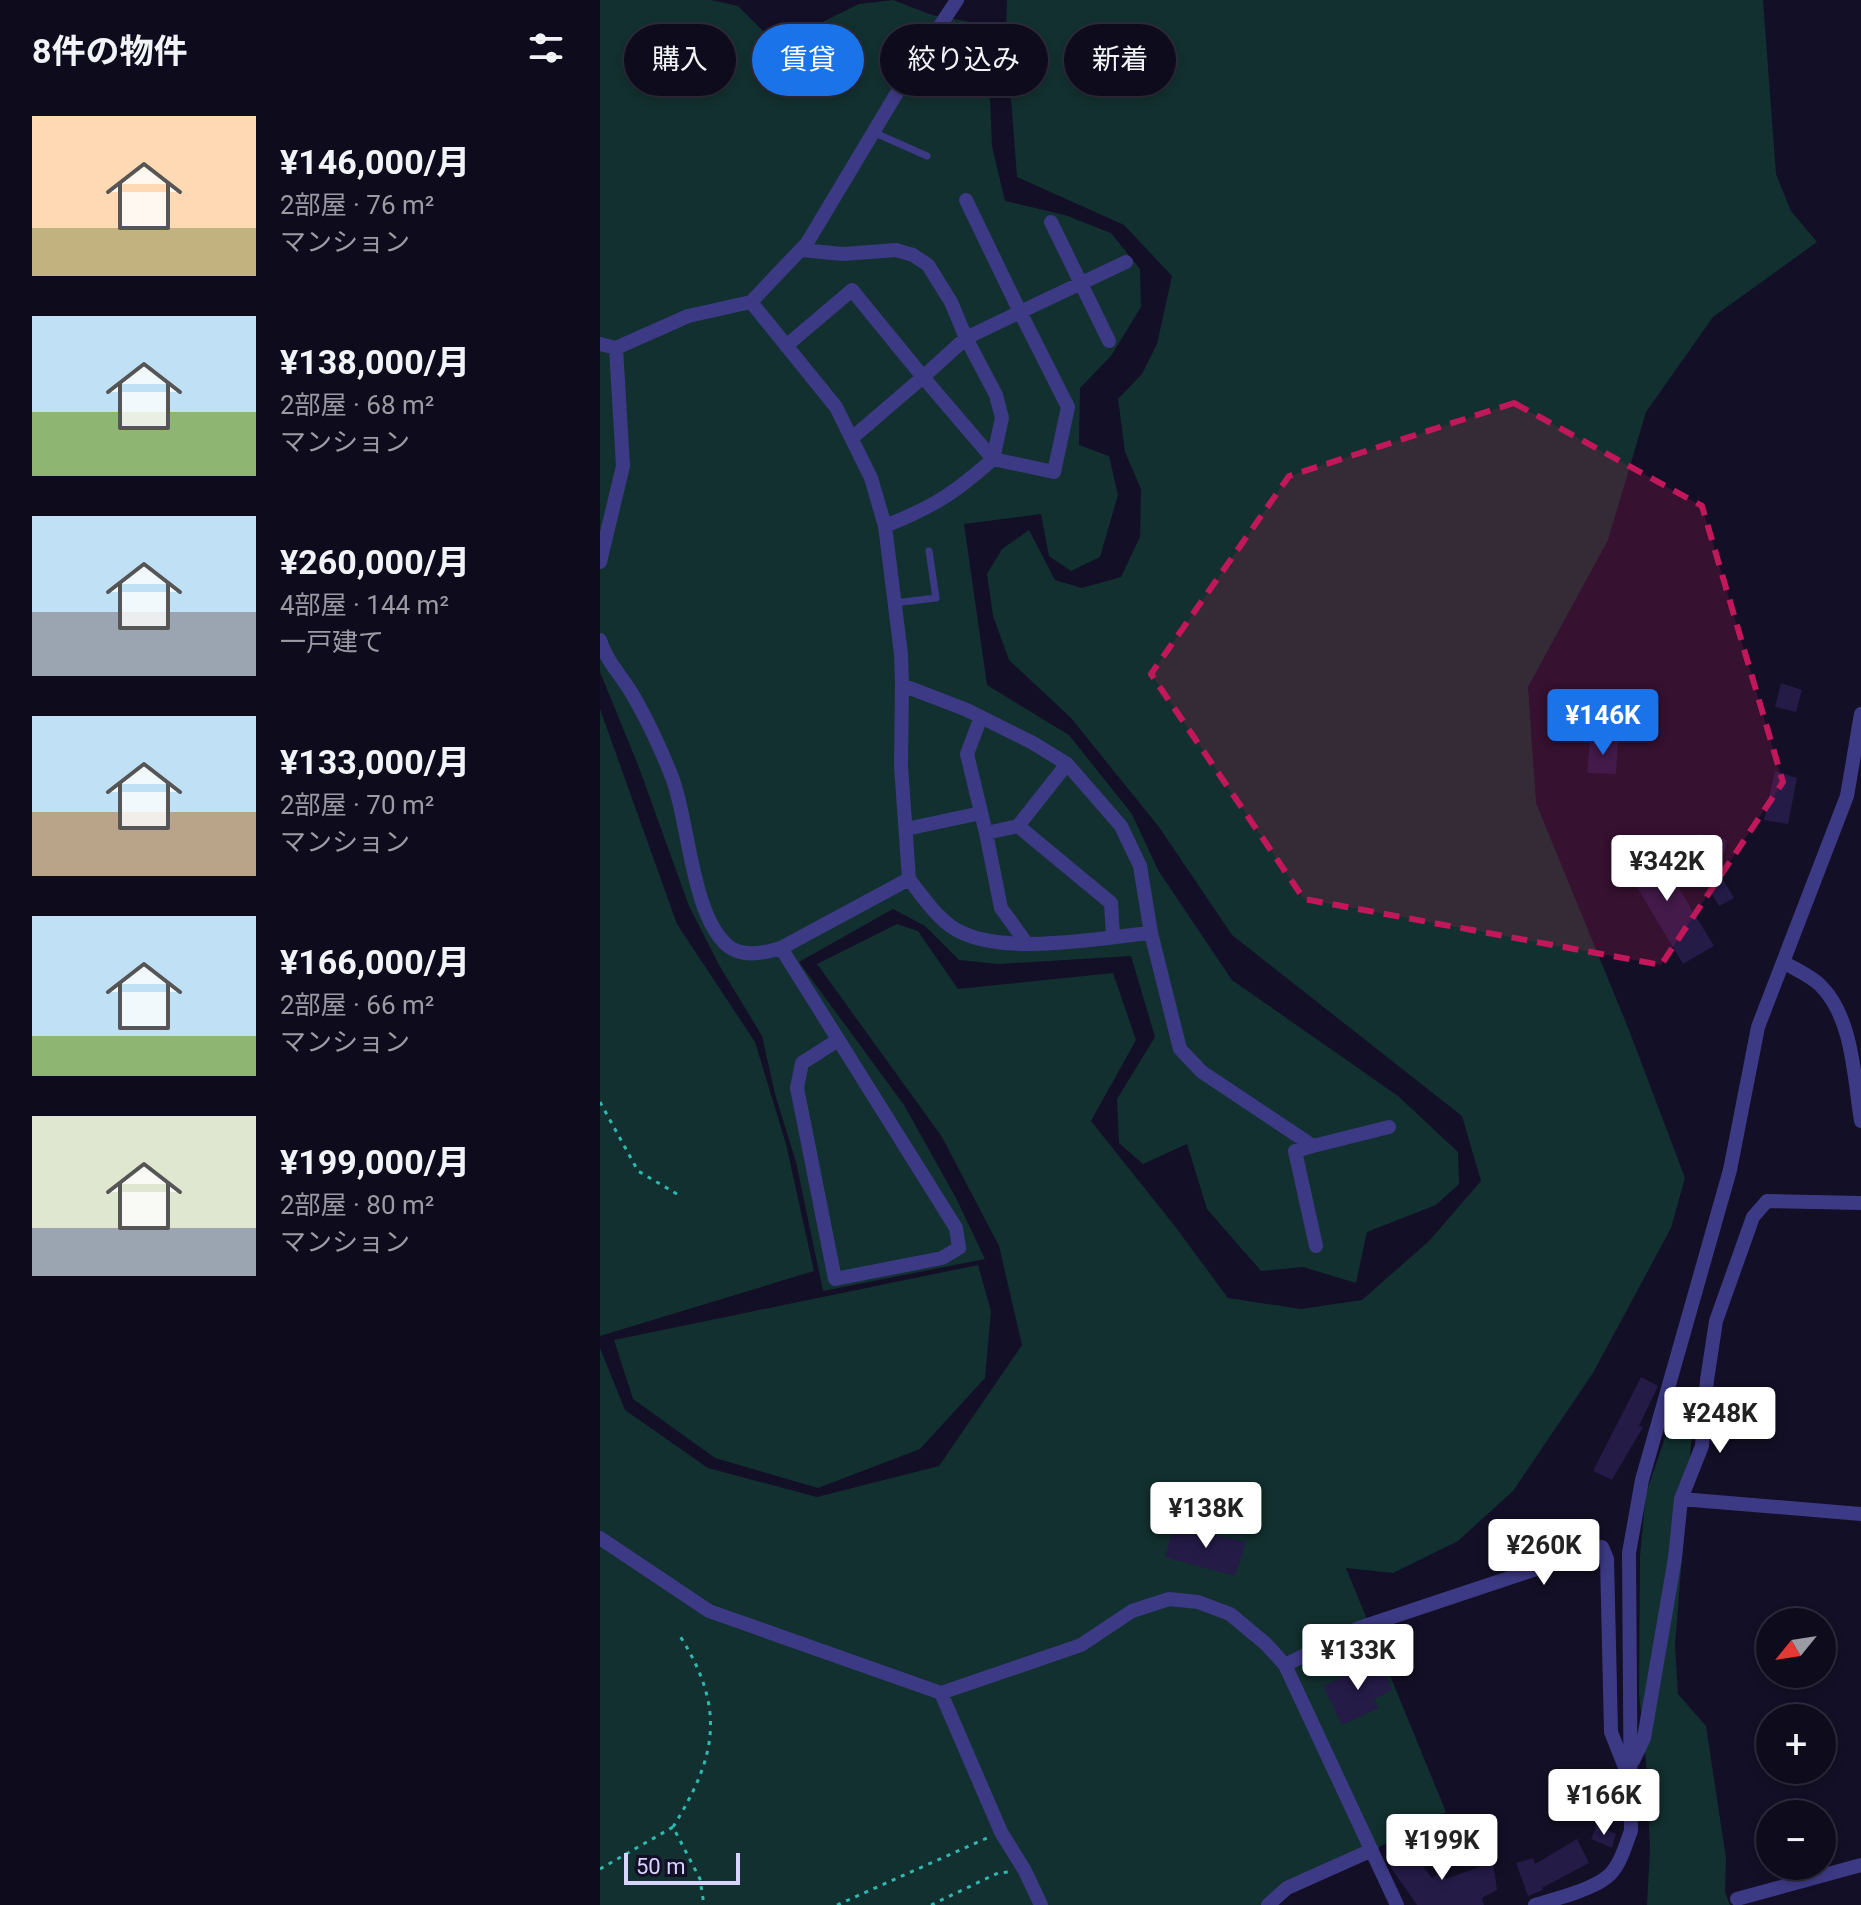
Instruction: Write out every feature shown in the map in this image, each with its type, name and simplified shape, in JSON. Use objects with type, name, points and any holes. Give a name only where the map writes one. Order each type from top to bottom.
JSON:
[{"type":"street","points":[[600,344],[616,348],[688,316],[751,302],[801,250],[957,0]]},
{"type":"street","points":[[786,346],[852,290],[993,459],[1054,472],[1068,407],[966,200]]},
{"type":"street","points":[[1051,222],[1109,341]]},
{"type":"street","points":[[801,250],[843,254],[896,250],[913,255],[928,265],[939,280],[996,395],[1002,418],[993,459],[965,484],[930,508],[885,526]]},
{"type":"street","points":[[852,438],[966,338],[1126,262]]},
{"type":"street","points":[[751,302],[836,407],[871,478],[885,526],[902,685],[901,766],[909,879],[936,914],[956,930],[990,943],[1027,944],[1151,933]]},
{"type":"street","points":[[600,562],[623,466],[616,348]]},
{"type":"street","points":[[600,640],[605,655],[632,694],[673,781],[700,893],[715,931],[730,948],[760,955],[781,948],[909,879]]},
{"type":"street","points":[[902,685],[981,717],[1067,764],[1121,826],[1140,866],[1151,933],[1180,1049],[1202,1072],[1313,1146]]},
{"type":"street","points":[[1535,1905],[1578,1898],[1607,1877],[1618,1863],[1631,1831],[1629,1553],[1640,1495],[1730,1170],[1758,1027],[1847,796],[1861,714]]},
{"type":"street","points":[[981,717],[967,754],[1001,908],[1027,944]]},
{"type":"street","points":[[986,833],[1018,826],[1067,764]]},
{"type":"street","points":[[906,829],[981,813]]},
{"type":"street","points":[[1018,826],[1111,903],[1113,936]]},
{"type":"street","points":[[781,948],[956,1228],[959,1248],[942,1258],[835,1279],[797,1088],[802,1063],[838,1040]]},
{"type":"street","points":[[1783,962],[1820,985],[1838,1011],[1847,1039],[1861,1121]]},
{"type":"street","points":[[1316,1246],[1295,1151],[1389,1127]]},
{"type":"street","points":[[1631,1765],[1644,1738],[1675,1558],[1681,1499],[1702,1446],[1716,1321],[1753,1217],[1767,1201],[1861,1203]]},
{"type":"street","points":[[1681,1499],[1861,1514]]},
{"type":"street","points":[[600,1538],[709,1611],[941,1693],[1081,1645],[1132,1611],[1169,1599],[1198,1602],[1230,1614],[1266,1644],[1285,1665],[1397,1905]]},
{"type":"street","points":[[1285,1665],[1359,1628],[1602,1547],[1607,1559],[1611,1732],[1631,1783]]},
{"type":"street","points":[[941,1693],[1001,1832],[1041,1905]]},
{"type":"street","points":[[1268,1905],[1287,1888],[1372,1850]]},
{"type":"street","points":[[1737,1899],[1861,1865]]},
{"type":"lane","points":[[873,132],[927,156]]},
{"type":"lane","points":[[894,603],[936,598],[929,551]]},
{"type":"path","points":[[600,1102],[638,1171],[677,1194]]},
{"type":"path","points":[[600,1869],[673,1827],[701,1777],[710,1749],[707,1689],[699,1665],[680,1636]]},
{"type":"path","points":[[673,1827],[700,1879],[704,1905]]},
{"type":"path","points":[[837,1905],[1001,1832]]},
{"type":"path","points":[[931,1905],[998,1873],[1025,1871]]},
{"type":"highlighted area","points":[[1514,403],[1702,506],[1783,782],[1661,965],[1304,899],[1151,674],[1289,476]]},
{"type":"green space","points":[[600,0],[711,0],[738,6],[756,24],[752,24],[752,96],[864,96],[864,24],[818,24],[859,4],[893,0],[932,15],[982,24],[880,24],[880,96],[990,96],[992,146],[1005,201],[1065,215],[1111,233],[1140,269],[1141,307],[1111,356],[1080,388],[1079,445],[1109,456],[1118,495],[1100,557],[1071,571],[1049,556],[1041,514],[964,524],[987,685],[1069,735],[1132,814],[1158,870],[1232,980],[1398,1096],[1458,1152],[1459,1184],[1436,1205],[1367,1232],[1356,1283],[1303,1267],[1261,1271],[1207,1209],[1187,1144],[1143,1164],[1119,1143],[1117,1099],[1155,1037],[1131,956],[998,964],[959,960],[925,926],[893,909],[799,962],[904,1105],[956,1198],[985,1259],[823,1291],[796,1162],[775,1094],[762,1036],[719,965],[689,906],[638,765],[600,672]]},
{"type":"green space","points":[[1007,0],[1763,0],[1776,174],[1791,211],[1817,242],[1713,317],[1646,412],[1608,540],[1528,687],[1536,803],[1629,1030],[1685,1178],[1671,1228],[1593,1373],[1513,1491],[1458,1541],[1393,1573],[1346,1568],[1446,1812],[1268,1905],[600,1905],[600,1348],[625,1410],[708,1468],[817,1497],[939,1466],[1022,1345],[999,1246],[942,1137],[817,964],[897,924],[918,931],[958,989],[1113,973],[1136,1040],[1091,1121],[1228,1298],[1301,1309],[1362,1300],[1429,1241],[1481,1181],[1462,1116],[1232,935],[1159,827],[1071,718],[1009,660],[993,616],[987,574],[1002,549],[1029,530],[1055,580],[1082,588],[1121,577],[1140,537],[1141,489],[1125,452],[1118,399],[1142,374],[1157,344],[1172,276],[1124,225],[1017,177],[1011,96],[1048,96],[1048,24],[1006,24]]},
{"type":"green space","points":[[600,709],[677,924],[755,1042],[786,1144],[814,1271],[600,1336]]},
{"type":"green space","points":[[978,1265],[991,1311],[985,1378],[920,1449],[818,1488],[715,1458],[633,1399],[614,1340]]},
{"type":"green space","points":[[1695,1395],[1675,1645],[1678,1694],[1706,1726],[1726,1858],[1725,1892],[1730,1905],[1647,1905],[1650,1848],[1639,1694],[1640,1556],[1646,1493],[1679,1397]]},
{"type":"building","points":[[1781,683],[1802,690],[1796,712],[1775,707]]},
{"type":"building","points":[[1590,740],[1618,740],[1616,774],[1587,773]]},
{"type":"building","points":[[1775,771],[1797,778],[1788,824],[1764,820]]},
{"type":"building","points":[[1700,834],[1727,840],[1724,854],[1704,847],[1734,898],[1719,906],[1683,845]]},
{"type":"building","points":[[1650,841],[1714,946],[1683,964],[1620,859]]},
{"type":"building","points":[[1641,1377],[1658,1386],[1639,1426],[1643,1427],[1612,1480],[1593,1471]]},
{"type":"building","points":[[1174,1526],[1246,1542],[1235,1576],[1165,1557]]},
{"type":"building","points":[[1374,1652],[1392,1690],[1374,1699],[1379,1708],[1342,1725],[1323,1686],[1356,1670],[1359,1678]]},
{"type":"building","points":[[1597,1825],[1616,1834],[1612,1848],[1591,1839]]},
{"type":"building","points":[[1577,1839],[1589,1863],[1528,1896],[1516,1863],[1533,1858],[1535,1864]]},
{"type":"building","points":[[1401,1845],[1408,1856],[1413,1853],[1432,1878],[1441,1871],[1446,1879],[1493,1862],[1497,1890],[1482,1898],[1484,1905],[1417,1905],[1391,1868],[1395,1865],[1387,1853]]}]
